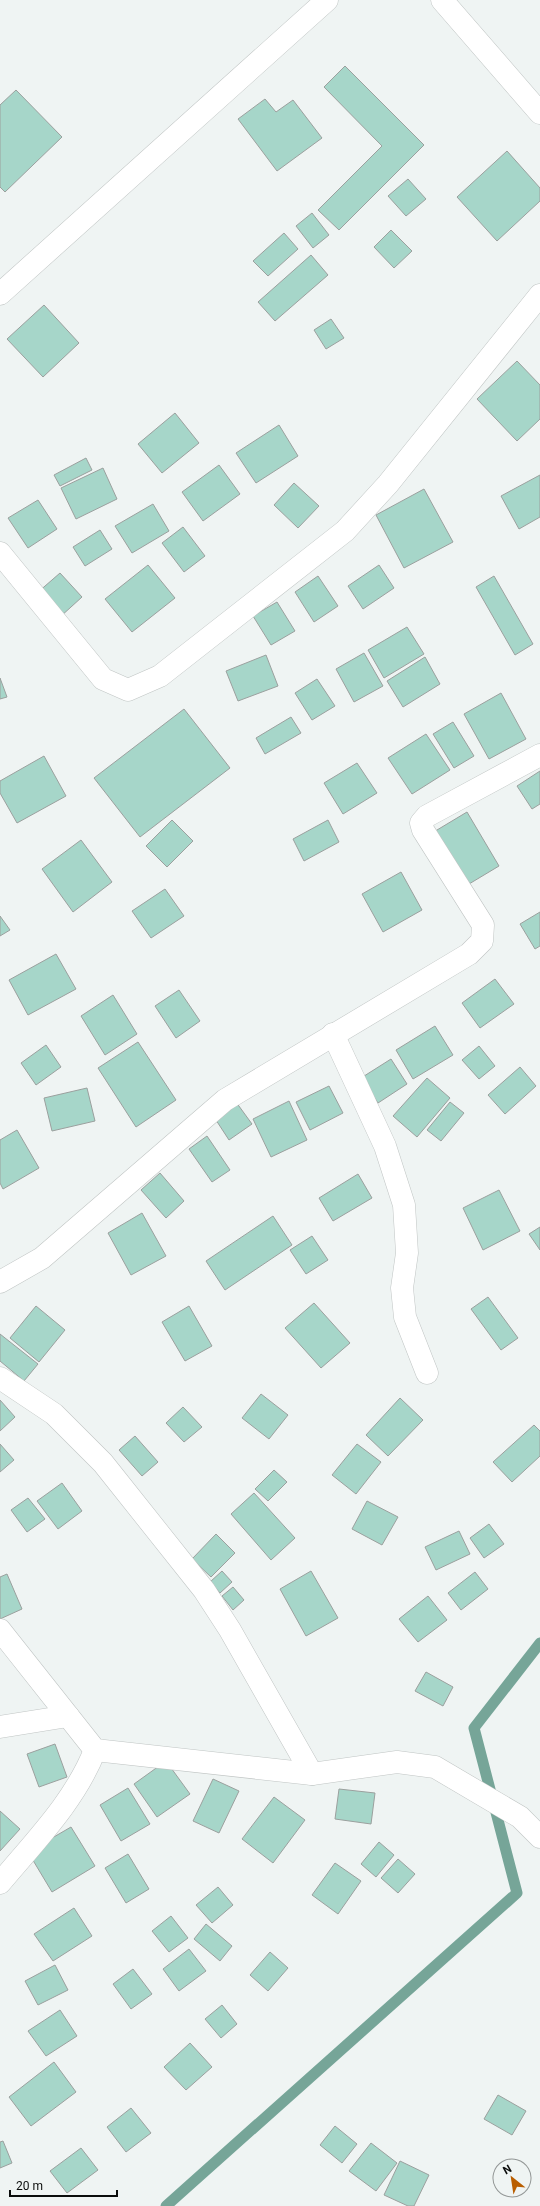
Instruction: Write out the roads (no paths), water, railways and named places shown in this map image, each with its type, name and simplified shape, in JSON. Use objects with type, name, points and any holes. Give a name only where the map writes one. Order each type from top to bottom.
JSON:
[{"type":"street","points":[[0,294],[327,0]]},
{"type":"street","points":[[442,0],[540,113]]},
{"type":"street","points":[[0,553],[103,679],[128,690],[160,676],[345,532],[388,484],[540,295]]},
{"type":"street","points":[[0,1282],[42,1258],[225,1100],[469,954],[482,941],[483,925],[423,830],[421,823],[427,816],[540,755]]},
{"type":"street","points":[[333,1034],[385,1146],[404,1205],[407,1252],[402,1288],[405,1317],[427,1373]]},
{"type":"street","points":[[0,1378],[54,1414],[103,1463],[204,1590],[230,1630],[312,1774]]},
{"type":"street","points":[[0,1630],[95,1750],[312,1774],[397,1762],[435,1767],[520,1817],[540,1837]]},
{"type":"street","points":[[0,1727],[68,1716]]},
{"type":"street","points":[[0,1883],[60,1812],[86,1773],[95,1750]]},
{"type":"waterway","points":[[166,2206],[517,1893],[474,1728],[540,1643]]}]
